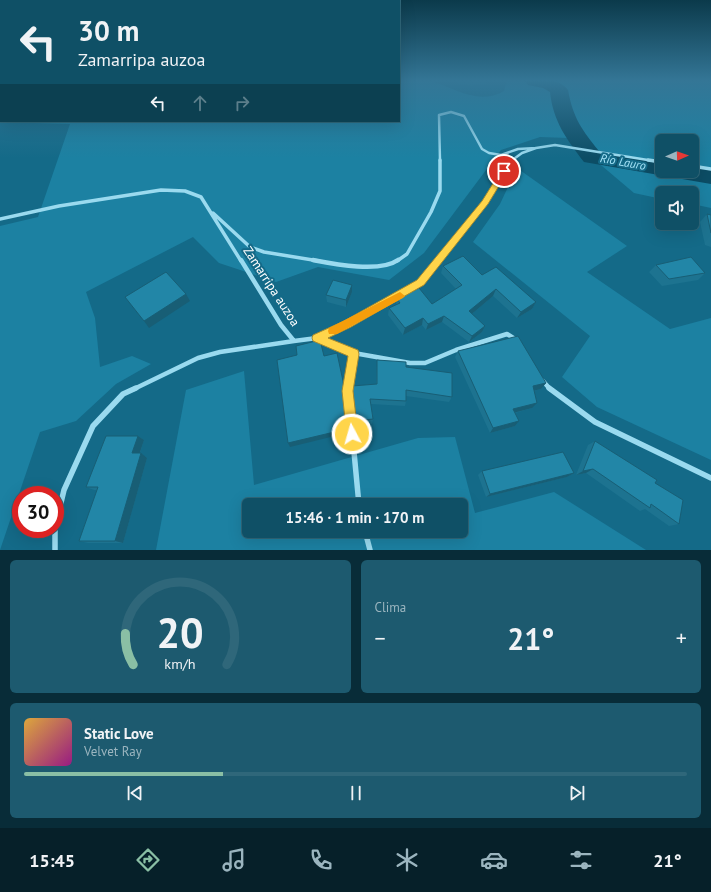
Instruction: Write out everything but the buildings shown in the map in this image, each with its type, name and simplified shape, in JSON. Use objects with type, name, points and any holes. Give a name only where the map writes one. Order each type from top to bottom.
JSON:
[{"type":"street","points":[[210,211],[250,246],[264,252],[340,265],[374,266],[393,264],[407,254],[431,212],[440,191],[439,114],[451,112],[464,116],[482,149],[489,153],[501,154],[518,149],[556,145],[570,146],[655,161]]},
{"type":"street","points":[[294,341],[317,338],[348,324],[421,282],[485,202],[511,161],[522,153],[536,148]]},
{"type":"street","points":[[699,167],[711,169]]},
{"type":"street","name":"Zamarripa auzoa","points":[[0,219],[59,206],[161,190],[185,191],[201,197],[281,325],[294,341]]},
{"type":"street","points":[[317,338],[354,354],[410,363],[425,363],[456,350],[507,334],[517,339],[521,346]]},
{"type":"street","name":"Zamarripa auzoa","points":[[55,550],[55,528],[64,490],[93,426],[123,394],[198,358],[220,352],[294,341]]},
{"type":"street","points":[[354,354],[347,391],[358,498]]},
{"type":"street","points":[[538,372],[546,386],[595,422],[711,478]]},
{"type":"street","points":[[367,538],[370,550]]},
{"type":"shaded area","points":[[400,107],[711,107],[711,208],[699,205],[699,186],[655,186],[655,198],[634,193],[569,138],[540,137],[501,150],[424,253],[389,280],[318,267],[276,282],[219,263],[193,237],[86,292],[95,318],[100,367],[132,356],[151,364],[116,384],[76,421],[40,432],[22,486],[12,486],[12,515],[0,550],[0,226],[38,217],[70,124],[0,122],[400,122]]},
{"type":"shaded area","points":[[517,168],[627,246],[587,272],[670,329],[711,318],[711,460],[597,407],[562,377],[590,336],[473,242],[500,204]]},
{"type":"shaded area","points":[[244,371],[254,485],[418,438],[455,437],[475,513],[554,492],[646,550],[156,550],[186,390]]},
{"type":"waterway","name":"Río Lauro","points":[[562,107],[565,120],[569,127],[592,157],[655,168]]},
{"type":"waterway","name":"Río Lauro","points":[[699,175],[711,177]]},
{"type":"slow traffic","points":[[333,331],[400,296]]},
{"type":"route","points":[[352,434],[347,391],[354,354],[317,338],[348,324],[421,282],[485,202],[504,171]]}]
